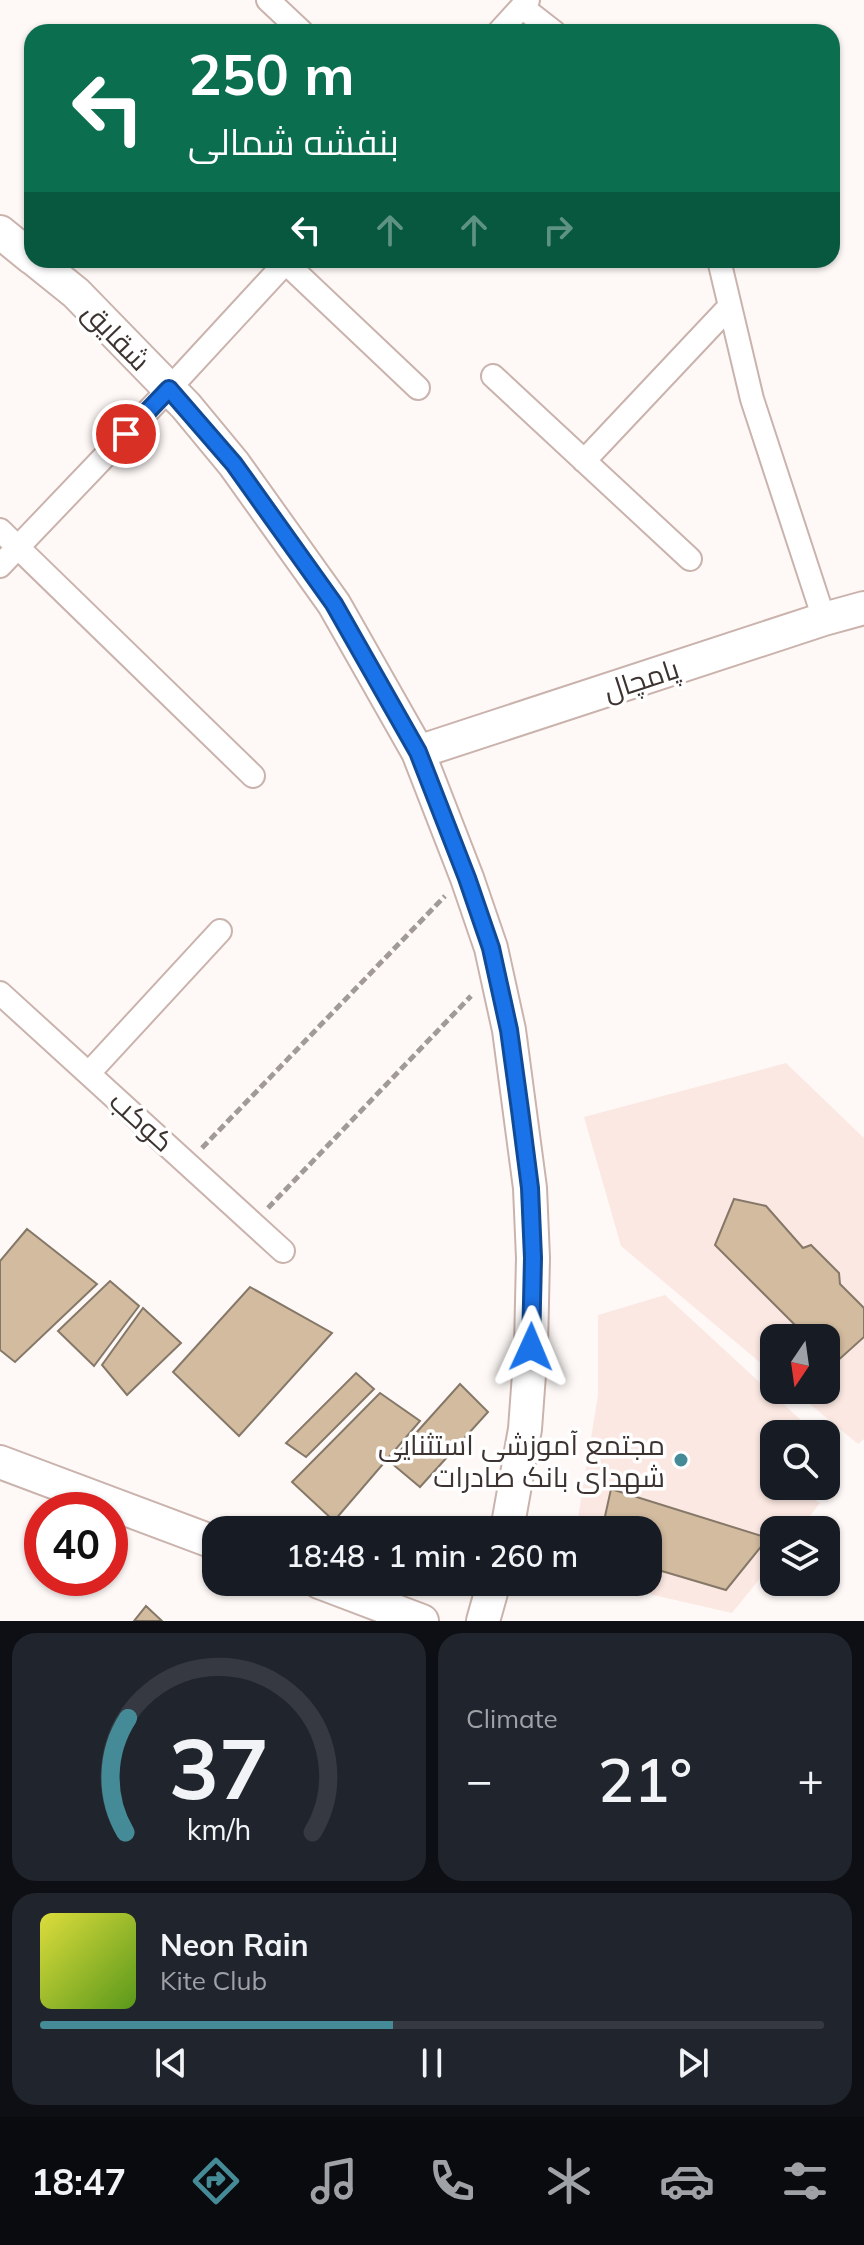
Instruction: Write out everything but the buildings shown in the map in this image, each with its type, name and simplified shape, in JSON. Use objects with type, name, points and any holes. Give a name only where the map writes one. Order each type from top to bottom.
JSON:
[{"type":"street","points":[[268,0],[294,24]]},
{"type":"street","points":[[506,24],[525,3],[546,24]]},
{"type":"street","name":"شقایق","points":[[0,232],[24,252]]},
{"type":"street","name":"شقایق","points":[[44,268],[76,293],[169,389],[234,464],[334,604],[418,752],[467,878],[491,948],[509,1030],[530,1188],[533,1258],[531,1347],[525,1429],[509,1516]]},
{"type":"street","points":[[0,566],[281,268]]},
{"type":"street","points":[[294,268],[418,388]]},
{"type":"street","points":[[721,268],[752,399],[824,619]]},
{"type":"street","points":[[584,461],[730,306]]},
{"type":"street","points":[[493,376],[690,559]]},
{"type":"street","points":[[0,530],[253,776]]},
{"type":"street","name":"پامچال","points":[[418,752],[864,608]]},
{"type":"street","points":[[89,1073],[220,931]]},
{"type":"street","name":"کوکب","points":[[0,993],[283,1251]]},
{"type":"street","points":[[0,1462],[202,1538]]},
{"type":"street","points":[[356,1596],[422,1621]]},
{"type":"street","points":[[483,1621],[490,1596]]},
{"type":"path","points":[[187,1163],[451,889]]},
{"type":"path","points":[[253,1224],[475,992]]},
{"type":"shaded area","points":[[786,1063],[864,1138],[864,1439],[858,1444],[840,1429],[840,1420],[829,1420],[810,1404],[840,1404],[840,1324],[760,1324],[760,1362],[621,1246],[584,1117]]},
{"type":"shaded area","name":"مجتمع آموزشی استثنایی شهدای بانک صادرات","points":[[665,1295],[760,1382],[760,1404],[783,1404],[801,1420],[760,1420],[760,1500],[815,1500],[820,1503],[810,1516],[760,1516],[760,1578],[732,1613],[657,1596],[662,1596],[662,1516],[578,1516],[598,1395],[598,1315]]},
{"type":"place","name":"مجتمع آموزشی استثنایی شهدای بانک صادرات","points":[[681,1460]]},
{"type":"route","points":[[126,434],[169,389],[186,406],[234,464],[334,604],[418,752],[491,948],[509,1030],[530,1188],[533,1258],[531,1347]]}]
